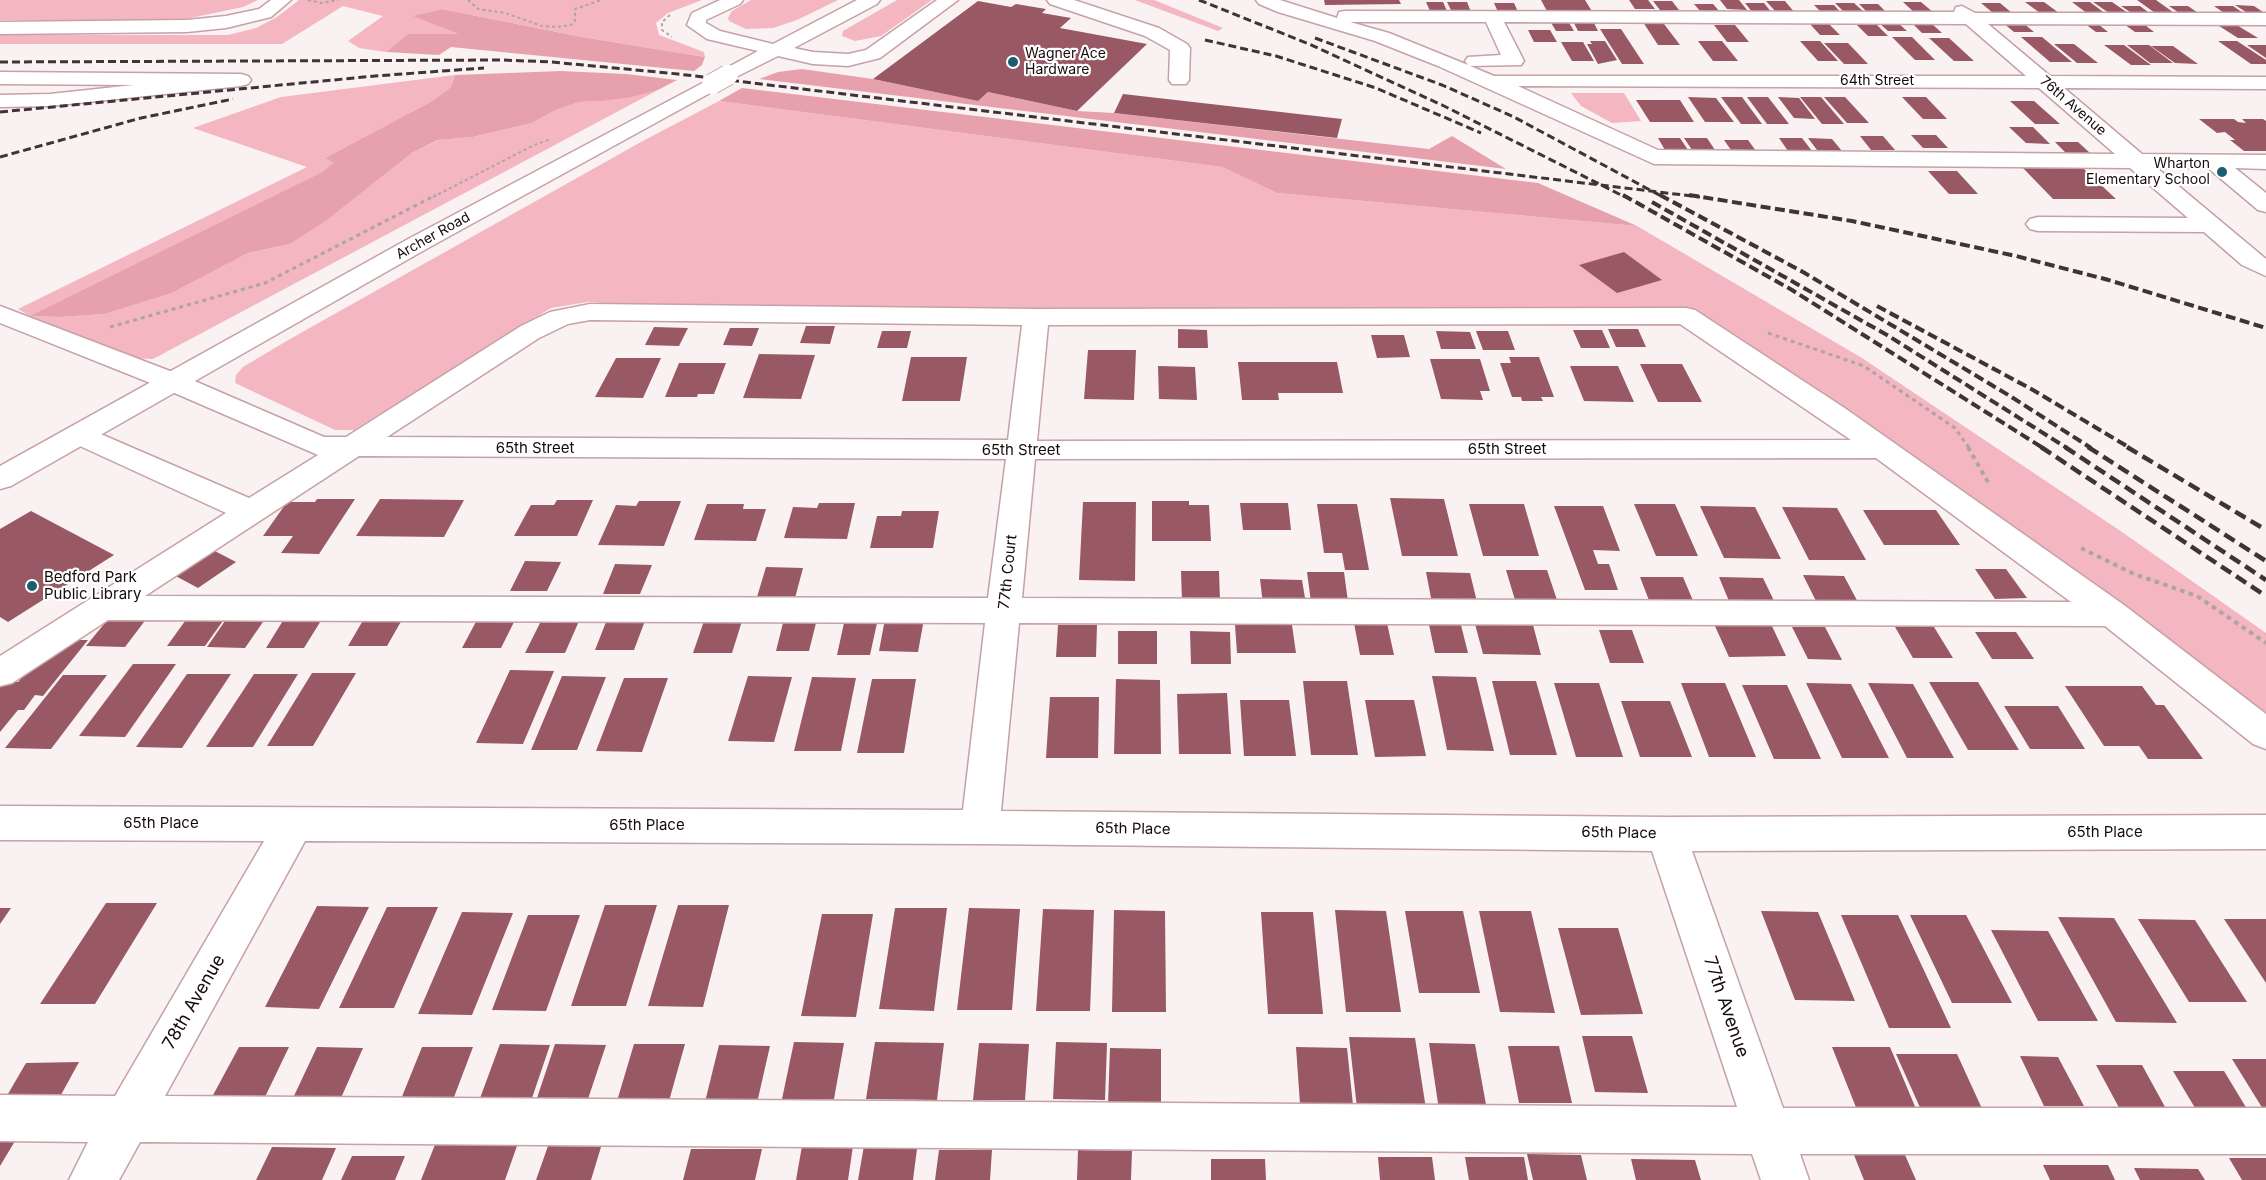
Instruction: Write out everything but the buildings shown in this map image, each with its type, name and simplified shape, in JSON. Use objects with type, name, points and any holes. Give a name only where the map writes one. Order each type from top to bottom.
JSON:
[{"type":"street","points":[[0,28],[187,26],[226,22],[265,13],[282,0]]},
{"type":"street","points":[[734,0],[698,17],[696,25],[714,35],[776,50],[833,60],[863,58],[873,54],[949,0]]},
{"type":"street","name":"Archer Road","points":[[0,479],[419,243],[871,0]]},
{"type":"street","points":[[1056,0],[1152,32],[1180,48],[1179,80]]},
{"type":"street","points":[[1265,0],[1302,9],[1374,21],[1435,16],[2266,19]]},
{"type":"street","points":[[1607,0],[1619,16]]},
{"type":"street","name":"76th Avenue","points":[[1949,0],[2259,264]]},
{"type":"street","points":[[1302,9],[1382,37],[1487,80],[1654,157],[2134,159],[2266,162]]},
{"type":"street","points":[[1435,16],[1457,61],[1514,61],[1495,22]]},
{"type":"street","points":[[0,78],[241,80],[50,100],[0,101]]},
{"type":"street","name":"64th Street","points":[[1487,80],[2266,83]]},
{"type":"street","points":[[2212,161],[2266,205]]},
{"type":"street","points":[[2038,224],[2211,225]]},
{"type":"street","points":[[0,673],[530,332],[559,318],[574,314],[590,312],[1036,317],[1686,316],[1882,448],[2112,614],[2266,734]]},
{"type":"street","name":"65th Street","points":[[0,314],[173,381],[320,446],[1022,450],[1882,448]]},
{"type":"street","name":"77th Court","points":[[980,827],[1036,317]]},
{"type":"street","points":[[79,435],[250,511]]},
{"type":"street","points":[[101,608],[2112,614]]},
{"type":"street","name":"65th Place","points":[[0,823],[980,827],[1666,834],[2266,832]]},
{"type":"street","name":"78th Avenue","points":[[93,1180],[295,823]]},
{"type":"street","name":"77th Avenue","points":[[1666,834],[1785,1180]]},
{"type":"street","points":[[0,1118],[1768,1131],[2266,1131]]},
{"type":"path","points":[[304,0],[321,3],[338,0]]},
{"type":"path","points":[[468,0],[478,9],[505,13],[542,26],[557,27],[571,26],[575,21],[575,9],[601,0]]},
{"type":"path","points":[[64,339],[246,291],[534,145],[557,137]]},
{"type":"path","points":[[1765,332],[1863,366],[1955,428],[1963,437],[1978,467],[1991,486]]},
{"type":"path","points":[[2077,547],[2134,574],[2197,596],[2266,643]]},
{"type":"shaded area","points":[[0,0],[258,0],[243,7],[181,20],[0,20]]},
{"type":"shaded area","points":[[299,0],[702,0],[668,13],[656,23],[659,35],[704,52],[705,57],[582,37],[442,9],[414,16],[461,34],[409,34],[386,52],[359,48],[348,41],[383,16],[343,6],[282,44],[0,44],[0,35],[228,35],[256,28],[277,17]]},
{"type":"shaded area","points":[[751,0],[838,0],[797,20],[773,28],[746,29],[729,21],[728,18],[732,11]]},
{"type":"shaded area","points":[[897,0],[932,0],[881,36],[855,41],[842,36],[843,31]]},
{"type":"shaded area","points":[[1135,0],[1154,0],[1223,28],[1218,31]]},
{"type":"shaded area","points":[[442,9],[582,37],[705,57],[702,65],[694,71],[451,47],[439,55],[386,52],[408,34],[459,34],[413,16]]},
{"type":"shaded area","points":[[802,69],[873,79],[978,101],[988,92],[1077,111],[1114,113],[1429,149],[1452,136],[1506,169],[759,79],[778,72]]},
{"type":"shaded area","points":[[561,71],[626,74],[677,80],[658,90],[631,97],[579,102],[556,110],[532,123],[473,137],[438,140],[412,153],[326,221],[290,244],[248,253],[172,293],[105,314],[30,316],[322,172],[333,163],[325,158],[432,101],[451,87],[455,75]]},
{"type":"shaded area","points":[[455,75],[451,87],[432,101],[325,158],[333,163],[322,172],[31,316],[105,314],[172,293],[248,253],[290,244],[326,221],[412,153],[439,140],[473,137],[532,123],[556,110],[579,102],[602,101],[658,90],[153,359],[132,358],[30,316],[18,309],[307,167],[193,128],[281,97]]},
{"type":"shaded area","points":[[742,88],[1538,183],[1637,226],[1277,193],[1222,167],[719,101]]},
{"type":"shaded area","points":[[1571,93],[1624,93],[1641,121],[1612,123],[1581,106]]},
{"type":"shaded area","points":[[719,101],[1222,167],[1277,193],[1637,226],[1862,358],[2122,532],[2266,633],[2266,715],[2112,599],[1929,467],[1708,321],[1517,313],[662,307],[588,302],[551,308],[354,430],[335,430],[235,383],[236,375],[243,367],[290,339],[641,142]]},
{"type":"railway","points":[[1199,0],[1309,44],[1444,106],[1601,185]]},
{"type":"railway","points":[[1315,38],[1442,85],[1514,117],[1652,191]]},
{"type":"railway","points":[[1205,40],[1276,56],[1376,88],[1481,133]]},
{"type":"railway","points":[[0,62],[502,60],[552,62],[678,74],[1601,185]]},
{"type":"railway","points":[[0,112],[375,76],[484,68]]},
{"type":"railway","points":[[0,157],[141,118],[233,99]]},
{"type":"railway","points":[[1601,185],[1652,191]]},
{"type":"railway","points":[[1601,185],[1625,197]]},
{"type":"railway","points":[[1652,191],[1700,197]]},
{"type":"railway","points":[[1652,191],[1663,197]]},
{"type":"railway","points":[[1623,195],[1792,290],[2043,448]]},
{"type":"railway","points":[[1660,195],[1803,272],[2010,396],[2091,448]]},
{"type":"railway","points":[[1689,195],[1852,221],[2016,256],[2105,279],[2266,328]]},
{"type":"railway","points":[[1652,202],[1887,335],[2067,448]]},
{"type":"railway","points":[[1877,306],[2033,390],[2130,448]]},
{"type":"railway","points":[[2041,447],[2266,596]]},
{"type":"railway","points":[[2065,447],[2266,580]]},
{"type":"railway","points":[[2088,447],[2266,561]]},
{"type":"railway","points":[[2127,447],[2266,530]]},
{"type":"place","name":"Wagner Ace Hardware","points":[[1013,62]]},
{"type":"place","name":"Wharton Elementary School","points":[[2222,172]]},
{"type":"place","name":"Bedford Park Public Library","points":[[32,586]]}]
